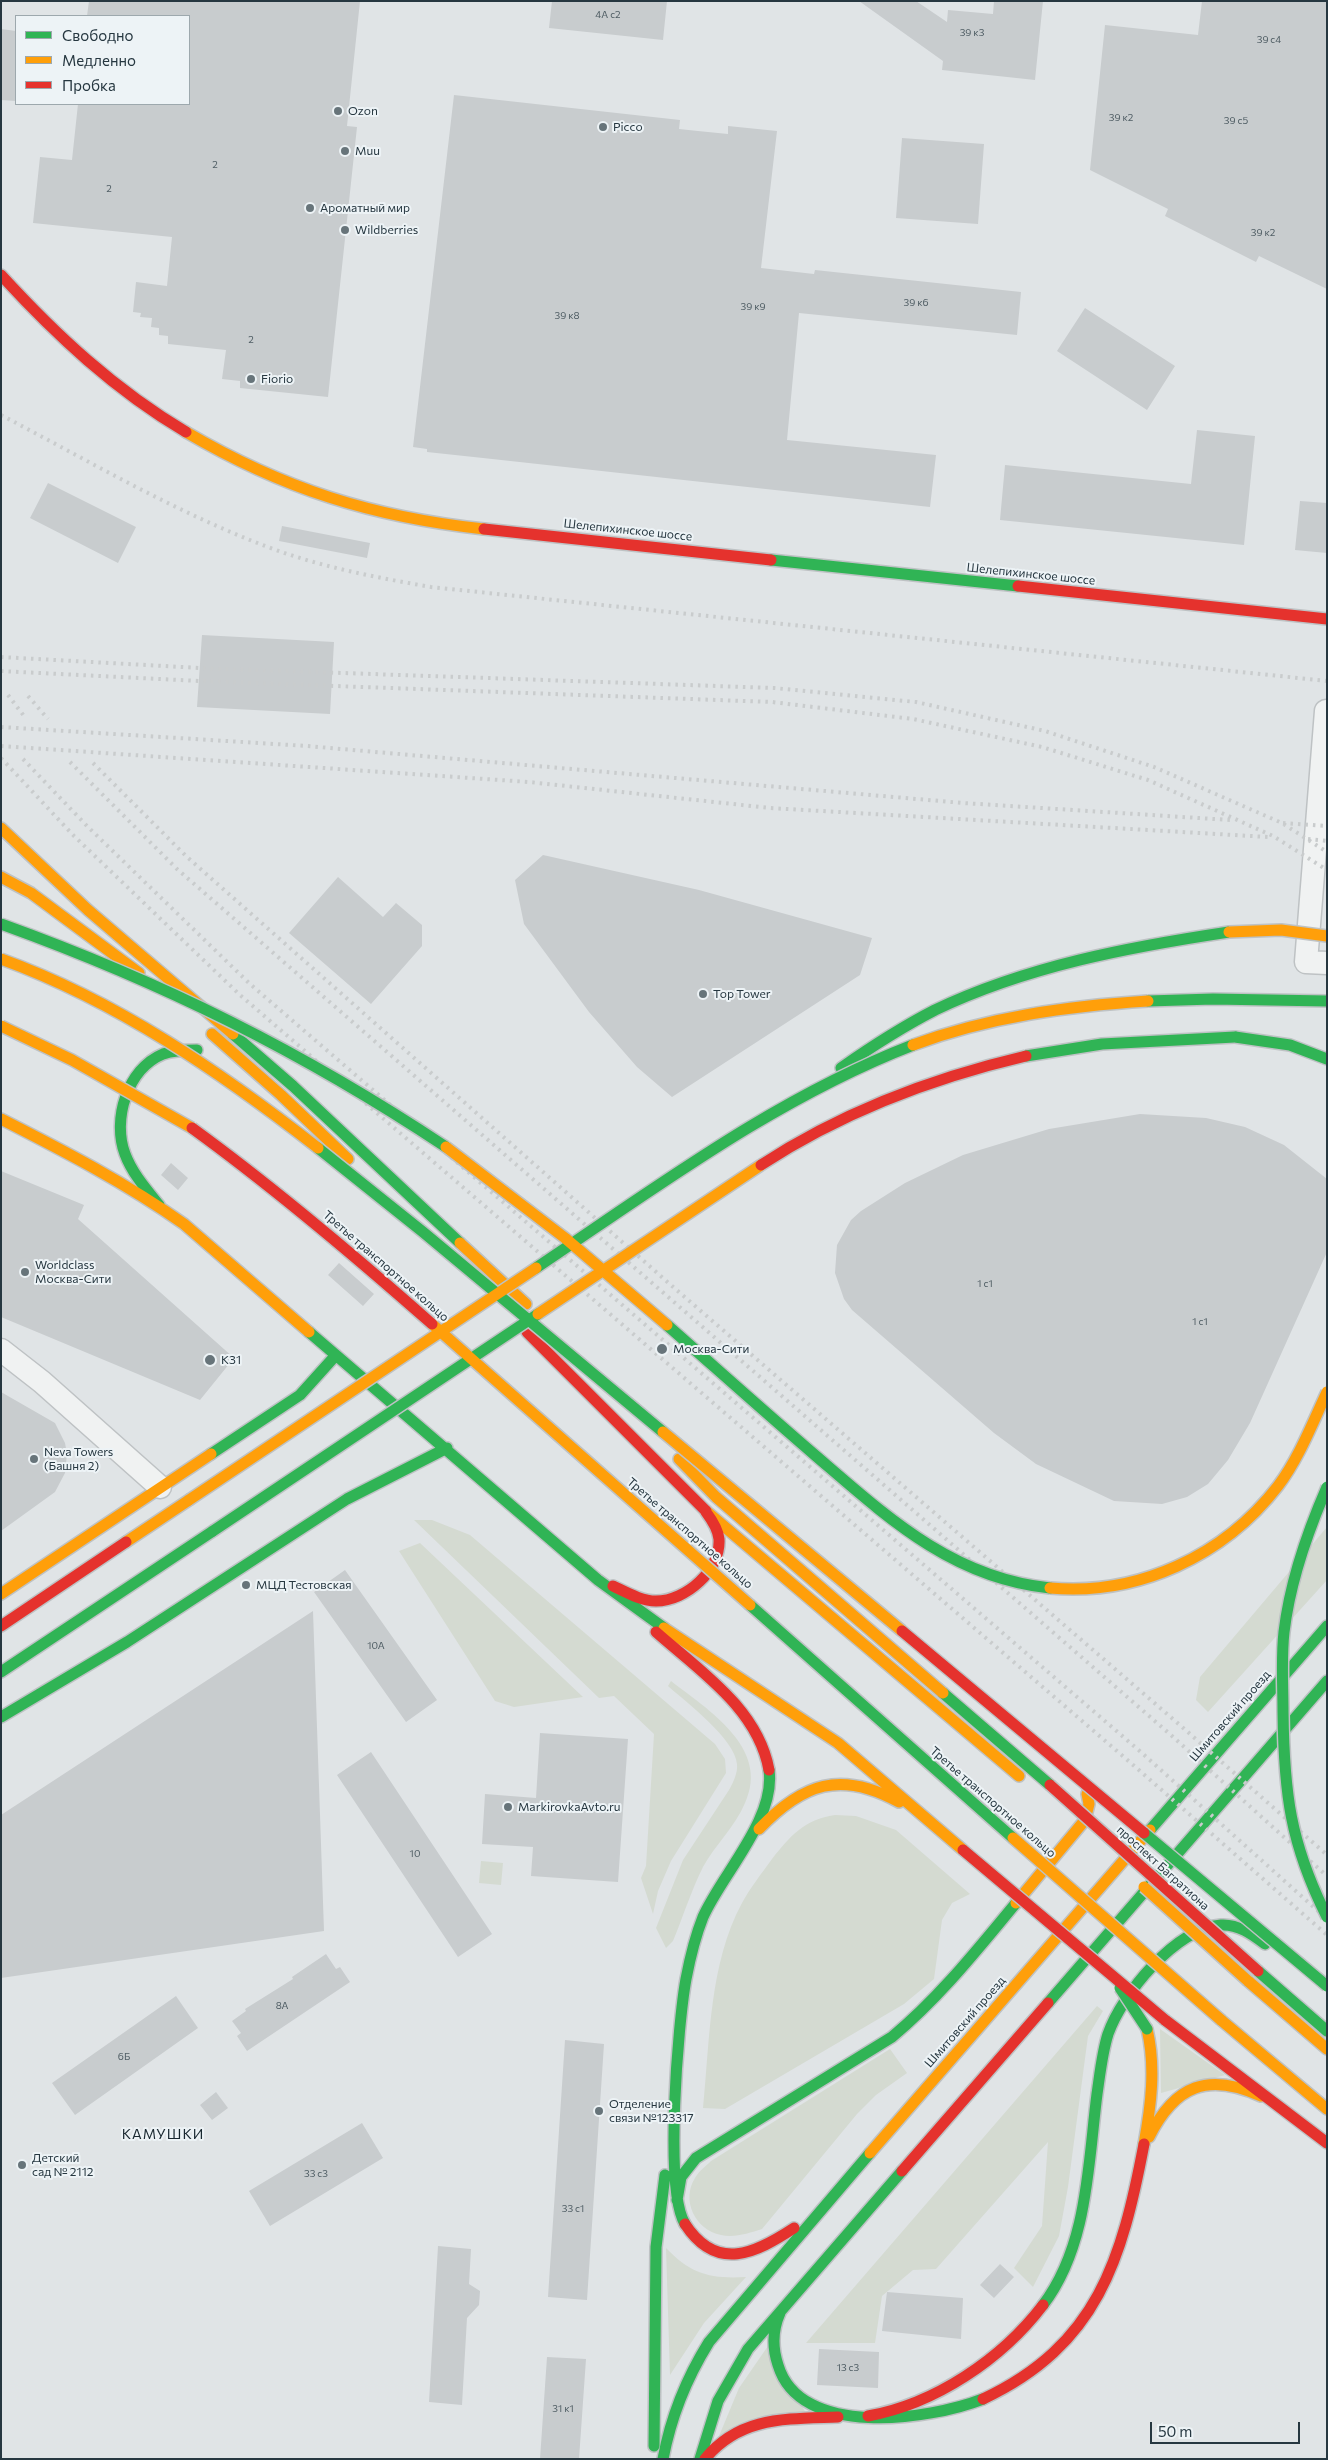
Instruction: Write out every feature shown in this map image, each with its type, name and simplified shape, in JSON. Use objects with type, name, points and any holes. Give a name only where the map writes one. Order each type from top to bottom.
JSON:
[{"type":"main road","name":"Шелепихинское шоссе","points":[[1,274],[38,315],[90,365],[155,414],[224,453],[292,485],[373,511],[429,523],[1327,619]]},
{"type":"main road","points":[[1,828],[88,910],[293,1086],[502,1280],[568,1347],[1036,1738],[1072,1773],[1086,1791],[1089,1812],[1080,1828],[932,2002],[892,2038],[696,2158],[681,2177],[677,2200]]},
{"type":"main road","points":[[1,877],[32,893],[158,987],[281,1095],[487,1291],[704,1509],[1026,1782]]},
{"type":"main road","points":[[1,924],[67,947],[118,968],[262,1035],[319,1066],[448,1148],[569,1241],[903,1529],[957,1563],[985,1575],[1036,1587],[1096,1590],[1144,1580],[1171,1571],[1202,1554],[1237,1529],[1277,1488],[1303,1444],[1327,1392]]},
{"type":"main road","points":[[1,1626],[727,1141],[781,1108],[905,1026],[948,1004],[987,988],[1062,965],[1176,940],[1229,932],[1281,930],[1327,936]]},
{"type":"main road","points":[[1,960],[92,999],[153,1031],[276,1114],[423,1232],[1327,1986]]},
{"type":"main road","points":[[781,1108],[881,1058],[930,1039],[986,1022],[1052,1008],[1174,998],[1327,1001]]},
{"type":"main road","name":"Третье транспортное кольцо","points":[[1,1026],[72,1060],[187,1125],[260,1178],[362,1262],[1221,2020],[1327,2109]]},
{"type":"main road","points":[[1235,1037],[1290,1045],[1327,1059]]},
{"type":"main road","points":[[1,1672],[748,1174],[809,1136],[870,1106],[943,1079],[996,1063],[1058,1050],[1165,1040],[1235,1037],[1308,1038]]},
{"type":"main road","points":[[161,1208],[133,1171],[122,1146],[120,1124],[124,1102],[139,1072],[149,1061],[165,1051],[185,1048],[206,1051]]},
{"type":"main road","points":[[224,1061],[281,1095]]},
{"type":"main road","points":[[293,1086],[354,1164]]},
{"type":"main road","points":[[1,1119],[86,1161],[184,1224],[447,1448],[598,1580],[732,1701],[760,1738],[769,1771],[767,1799],[701,1922],[687,1966],[680,2016],[674,2117],[658,2221],[654,2459]]},
{"type":"main road","name":"проспект Багратиона","points":[[568,1347],[716,1497],[1050,1785],[1327,2031]]},
{"type":"main road","points":[[1,1594],[300,1395],[336,1355]]},
{"type":"main road","points":[[1,1717],[127,1642],[347,1499],[447,1448]]},
{"type":"main road","points":[[1327,1487],[1297,1565],[1284,1632],[1283,1670],[1284,1772],[1288,1809],[1300,1854],[1327,1917]]},
{"type":"main road","points":[[598,1580],[637,1596],[657,1601],[676,1597],[691,1588],[705,1576],[714,1559],[719,1542],[716,1526],[704,1509]]},
{"type":"main road","points":[[598,1580],[673,1634],[838,1743],[1165,2020],[1294,2116],[1327,2143]]},
{"type":"main road","name":"Шмитовский проезд","points":[[663,2459],[678,2401],[695,2363],[734,2309],[1327,1626]]},
{"type":"main road","points":[[700,2459],[720,2391],[743,2356],[783,2307],[1327,1681]]},
{"type":"main road","points":[[732,1864],[764,1822],[785,1804],[812,1789],[845,1782],[875,1788],[890,1796],[963,1850]]},
{"type":"main road","points":[[1071,1821],[1086,1835]]},
{"type":"main road","points":[[1108,1855],[1327,2049]]},
{"type":"main road","points":[[868,2416],[896,2410],[918,2401],[972,2370],[1016,2335],[1046,2301],[1065,2265],[1079,2224],[1106,2040],[1117,2013],[1125,2000],[1167,1954],[1194,1933],[1207,1927],[1234,1926],[1254,1935],[1327,1997]]},
{"type":"main road","points":[[705,2459],[720,2441],[739,2430],[770,2421],[929,2414],[964,2406],[1002,2390],[1023,2378],[1060,2348],[1086,2317],[1107,2280],[1125,2234],[1139,2169],[1154,2063],[1147,2029],[1112,1976]]},
{"type":"main road","points":[[1139,2169],[1150,2135],[1161,2113],[1180,2094],[1192,2087],[1217,2082],[1244,2088],[1294,2116]]},
{"type":"main road","points":[[674,2117],[677,2200],[680,2216],[690,2232],[708,2246],[729,2254],[752,2252],[765,2247],[818,2212]]},
{"type":"main road","points":[[783,2307],[774,2330],[773,2341],[775,2363],[780,2376],[788,2386],[808,2402],[833,2412],[853,2416]]},
{"type":"street","points":[[1326,711],[1306,962],[1327,963]]},
{"type":"street","points":[[1,1350],[42,1382],[160,1487]]},
{"type":"shaded area","points":[[414,1520],[432,1520],[470,1535],[715,1744],[725,1759],[726,1773],[671,1861],[658,1891],[653,1914],[641,1878],[646,1866],[654,1734],[614,1696],[599,1698]]},
{"type":"shaded area","points":[[1327,1527],[1327,1580],[1208,1712],[1196,1700],[1200,1677]]},
{"type":"shaded area","points":[[420,1543],[583,1697],[514,1707],[495,1701],[399,1551]]},
{"type":"shaded area","points":[[671,1681],[717,1717],[731,1732],[743,1748],[749,1765],[751,1783],[741,1812],[703,1867],[673,1941],[666,1948],[656,1928],[683,1860],[729,1790],[735,1778],[737,1767],[734,1754],[728,1744],[709,1722],[668,1686]]},
{"type":"shaded area","points":[[835,1815],[856,1816],[896,1830],[970,1894],[952,1903],[942,1920],[934,1979],[904,2004],[725,2109],[703,2108],[717,1977],[731,1927],[749,1892],[772,1859],[792,1836],[806,1825],[824,1817]]},
{"type":"shaded area","points":[[481,1861],[503,1863],[501,1885],[479,1883]]},
{"type":"shaded area","points":[[1097,2006],[1103,2011],[1088,2036],[1068,2187],[1059,2236],[1033,2287],[1014,2268],[1042,2226],[1048,2142],[936,2269],[913,2270],[882,2296],[875,2343],[806,2343]]},
{"type":"shaded area","points":[[1160,2029],[1225,2075],[1161,2093]]},
{"type":"shaded area","points":[[890,2049],[907,2073],[876,2095],[857,2114],[762,2229],[742,2235],[726,2236],[712,2232],[698,2221],[693,2213],[689,2195],[697,2175],[711,2161]]},
{"type":"shaded area","points":[[666,2248],[684,2264],[702,2273],[722,2277],[746,2277],[704,2323],[670,2375]]},
{"type":"shaded area","points":[[768,2346],[807,2415],[719,2436],[739,2388]]},
{"type":"building","points":[[89,1],[360,1],[347,126],[357,127],[328,397],[240,388],[240,381],[222,379],[226,350],[168,344],[168,336],[159,335],[159,328],[151,327],[152,318],[140,317],[141,313],[133,312],[136,282],[167,286],[172,237],[33,223],[40,157],[72,160],[78,105],[190,105],[190,15],[87,15]]},
{"type":"building","points":[[552,1],[667,1],[663,40],[549,28]]},
{"type":"building","points":[[859,1],[916,1],[947,22],[948,10],[993,14],[994,1],[1043,1],[1035,80],[942,70],[943,61]]},
{"type":"building","points":[[1202,1],[1327,1],[1327,289],[1259,256],[1256,262],[1165,216],[1168,209],[1090,170],[1105,25],[1198,35]]},
{"type":"building","points":[[1,29],[15,31],[15,101],[1,100]]},
{"type":"building","points":[[454,95],[680,120],[679,129],[728,134],[728,126],[777,131],[761,268],[814,274],[815,270],[1021,292],[1017,335],[799,313],[787,440],[936,455],[930,507],[427,452],[427,449],[413,447]]},
{"type":"building","points":[[902,138],[984,144],[978,224],[896,218]]},
{"type":"building","points":[[1085,308],[1175,366],[1147,410],[1057,351]]},
{"type":"building","points":[[1197,430],[1255,436],[1244,545],[1000,520],[1005,465],[1191,484]]},
{"type":"building","points":[[48,483],[136,527],[118,563],[30,518]]},
{"type":"building","points":[[1300,501],[1327,503],[1327,553],[1295,550]]},
{"type":"building","points":[[282,526],[370,543],[367,558],[279,541]]},
{"type":"building","points":[[202,635],[334,642],[330,714],[197,707]]},
{"type":"building","name":"Top Tower","points":[[543,855],[699,890],[872,938],[860,975],[672,1097],[637,1067],[589,1012],[524,924],[515,880]]},
{"type":"building","points":[[338,877],[383,917],[396,903],[422,925],[422,946],[371,1004],[289,933]]},
{"type":"building","points":[[1140,1114],[1206,1118],[1245,1127],[1284,1145],[1327,1179],[1327,1252],[1250,1423],[1228,1460],[1208,1484],[1187,1497],[1162,1504],[1114,1501],[1036,1464],[994,1433],[852,1310],[844,1299],[835,1273],[837,1245],[851,1220],[861,1211],[905,1183],[963,1155],[1049,1129]]},
{"type":"building","points":[[171,1163],[188,1178],[178,1190],[161,1175]]},
{"type":"building","points":[[1,1171],[84,1205],[78,1219],[234,1358],[200,1400],[1,1317]]},
{"type":"building","points":[[339,1263],[374,1294],[363,1306],[328,1275]]},
{"type":"building","name":"Neva Towers (Башня 2)","points":[[1,1392],[55,1423],[65,1443],[67,1454],[65,1473],[55,1492],[1,1531]]},
{"type":"building","points":[[345,1570],[437,1700],[406,1722],[314,1592]]},
{"type":"building","points":[[313,1611],[324,1931],[1,1978],[1,1815]]},
{"type":"building","points":[[540,1733],[628,1739],[618,1882],[531,1876],[533,1847],[482,1844],[485,1794],[536,1798]]},
{"type":"building","points":[[371,1752],[492,1934],[458,1957],[337,1775]]},
{"type":"building","points":[[326,1954],[336,1969],[340,1967],[350,1982],[247,2051],[237,2036],[241,2033],[232,2021],[246,2011],[245,2009],[293,1979],[292,1977]]},
{"type":"building","points":[[176,1996],[198,2028],[75,2115],[52,2083]]},
{"type":"building","points":[[565,2040],[604,2044],[587,2300],[548,2297]]},
{"type":"building","points":[[216,2092],[228,2108],[212,2120],[200,2105]]},
{"type":"building","points":[[362,2123],[383,2158],[270,2226],[249,2191]]},
{"type":"building","points":[[438,2246],[471,2249],[469,2284],[480,2291],[479,2305],[467,2318],[462,2405],[429,2402]]},
{"type":"building","points":[[1000,2264],[1014,2277],[994,2298],[980,2285]]},
{"type":"building","points":[[887,2292],[963,2298],[961,2339],[882,2331]]},
{"type":"building","points":[[819,2349],[879,2352],[878,2388],[817,2385]]},
{"type":"building","points":[[547,2357],[586,2359],[579,2459],[540,2459]]},
{"type":"railway","points":[[1,415],[136,487],[205,521],[276,550],[333,567],[372,576],[431,587],[1327,681]]},
{"type":"railway","points":[[1,657],[200,668],[774,688],[916,702],[1045,731],[1154,767],[1282,823],[1327,852]]},
{"type":"railway","points":[[1,671],[199,681],[772,702],[913,719],[1042,747],[1148,780],[1273,836],[1327,870]]},
{"type":"railway","points":[[8,695],[24,716]]},
{"type":"railway","points":[[28,696],[48,719]]},
{"type":"railway","points":[[1,727],[307,746],[963,803],[1230,820]]},
{"type":"railway","points":[[1,746],[529,782],[770,808],[1268,837]]},
{"type":"railway","points":[[1,758],[74,836],[240,995],[1132,1764],[1327,1935]]},
{"type":"railway","points":[[23,759],[87,826],[250,984],[1142,1753],[1327,1919]]},
{"type":"railway","points":[[70,762],[177,869],[1172,1736],[1327,1876]]},
{"type":"railway","points":[[93,763],[187,857],[672,1286],[1181,1726],[1327,1855]]},
{"type":"railway","points":[[1283,823],[1327,826]]},
{"type":"railway","points":[[1308,839],[1327,841]]},
{"type":"traffic: fast","points":[[771,560],[1018,586]]},
{"type":"traffic: fast","points":[[1,924],[118,970],[230,1022],[339,1080],[446,1147]]},
{"type":"traffic: fast","points":[[841,1068],[911,1023],[935,1010],[1006,981],[1079,960],[1154,944],[1229,932]]},
{"type":"traffic: fast","points":[[1148,1001],[1213,999],[1327,1001]]},
{"type":"traffic: fast","points":[[233,1034],[293,1086],[460,1243]]},
{"type":"traffic: fast","points":[[1235,1037],[1290,1045],[1327,1059]]},
{"type":"traffic: fast","points":[[1026,1056],[1102,1044],[1235,1037]]},
{"type":"traffic: fast","points":[[536,1268],[672,1176],[765,1117],[862,1066],[913,1045]]},
{"type":"traffic: fast","points":[[159,1205],[135,1174],[125,1154],[121,1141],[122,1111],[132,1083],[150,1061],[167,1053],[180,1050],[197,1050]]},
{"type":"traffic: fast","points":[[318,1148],[423,1232],[663,1432]]},
{"type":"traffic: fast","points":[[213,1531],[538,1314]]},
{"type":"traffic: fast","points":[[667,1325],[842,1479],[895,1522],[952,1558],[982,1572],[1015,1582],[1050,1588]]},
{"type":"traffic: fast","points":[[309,1332],[598,1580],[664,1628]]},
{"type":"traffic: fast","points":[[211,1454],[300,1395],[336,1355]]},
{"type":"traffic: fast","points":[[1,1717],[127,1642],[347,1499],[447,1448]]},
{"type":"traffic: fast","points":[[1327,1487],[1306,1540],[1290,1594],[1282,1662],[1285,1768],[1292,1817],[1305,1865],[1327,1917]]},
{"type":"traffic: fast","points":[[1,1672],[213,1531]]},
{"type":"traffic: fast","points":[[750,1605],[1013,1838]]},
{"type":"traffic: fast","points":[[1150,1830],[1327,1626]]},
{"type":"traffic: fast","points":[[1048,2003],[1327,1681]]},
{"type":"traffic: fast","points":[[943,1693],[1050,1785]]},
{"type":"traffic: fast","points":[[685,2224],[679,2206],[675,2178],[674,2143],[677,2067],[686,1979],[703,1917],[746,1846],[764,1808],[769,1789],[769,1770]]},
{"type":"traffic: fast","points":[[1144,1833],[1327,1986]]},
{"type":"traffic: fast","points":[[677,2200],[681,2177],[696,2158],[892,2037],[910,2022],[957,1973],[1016,1903]]},
{"type":"traffic: fast","points":[[1043,2305],[1058,2282],[1069,2257],[1077,2231],[1084,2204],[1104,2049],[1108,2034],[1125,2001],[1138,1983],[1169,1951],[1186,1938],[1204,1929],[1221,1925],[1233,1926],[1250,1933],[1265,1944]]},
{"type":"traffic: fast","points":[[1258,1971],[1327,2031]]},
{"type":"traffic: fast","points":[[1120,1988],[1147,2029]]},
{"type":"traffic: fast","points":[[663,2459],[670,2428],[680,2398],[709,2342],[870,2153]]},
{"type":"traffic: fast","points":[[700,2459],[718,2401],[748,2349],[902,2171]]},
{"type":"traffic: fast","points":[[654,2446],[656,2247],[665,2175]]},
{"type":"traffic: fast","points":[[780,2313],[775,2326],[774,2339],[778,2365],[791,2389],[812,2404],[838,2414],[868,2418],[900,2417],[931,2413],[960,2407],[983,2399]]},
{"type":"traffic: slow","points":[[186,432],[258,470],[330,497],[404,517],[484,529]]},
{"type":"traffic: slow","points":[[1,828],[88,910],[233,1034]]},
{"type":"traffic: slow","points":[[1,877],[31,893],[139,973]]},
{"type":"traffic: slow","points":[[1229,932],[1281,930],[1327,936]]},
{"type":"traffic: slow","points":[[1,959],[44,976],[127,1017],[206,1066],[318,1148]]},
{"type":"traffic: slow","points":[[913,1045],[970,1027],[1029,1014],[1088,1006],[1148,1001]]},
{"type":"traffic: slow","points":[[1,1026],[72,1060],[192,1128]]},
{"type":"traffic: slow","points":[[212,1034],[281,1095],[348,1159]]},
{"type":"traffic: slow","points":[[1,1119],[117,1181],[184,1224],[309,1332]]},
{"type":"traffic: slow","points":[[446,1147],[565,1238],[667,1325]]},
{"type":"traffic: slow","points":[[538,1314],[761,1165]]},
{"type":"traffic: slow","points":[[460,1243],[526,1304]]},
{"type":"traffic: slow","points":[[189,1500],[536,1268]]},
{"type":"traffic: slow","points":[[432,1324],[750,1605]]},
{"type":"traffic: slow","points":[[1050,1588],[1083,1589],[1147,1578],[1177,1566],[1205,1551],[1232,1533],[1256,1511],[1286,1475],[1305,1440],[1327,1392]]},
{"type":"traffic: slow","points":[[663,1432],[902,1631]]},
{"type":"traffic: slow","points":[[1,1594],[211,1454]]},
{"type":"traffic: slow","points":[[679,1459],[716,1497],[943,1693]]},
{"type":"traffic: slow","points":[[126,1542],[189,1500]]},
{"type":"traffic: slow","points":[[706,1511],[1019,1776]]},
{"type":"traffic: slow","points":[[664,1628],[838,1743],[963,1850]]},
{"type":"traffic: slow","points":[[759,1829],[775,1813],[791,1801],[807,1792],[824,1786],[841,1784],[859,1786],[899,1802]]},
{"type":"traffic: slow","points":[[1016,1903],[1085,1820],[1089,1804],[1087,1794]]},
{"type":"traffic: slow","points":[[870,2153],[1150,1830]]},
{"type":"traffic: slow","points":[[1013,1838],[1221,2020]]},
{"type":"traffic: slow","points":[[1144,1887],[1248,1981]]},
{"type":"traffic: slow","points":[[1248,1981],[1327,2049]]},
{"type":"traffic: slow","points":[[1221,2020],[1327,2109]]},
{"type":"traffic: slow","points":[[1144,2144],[1152,2086],[1150,2043],[1147,2029]]},
{"type":"traffic: slow","points":[[1149,2137],[1159,2119],[1170,2105],[1182,2095],[1195,2088],[1209,2085],[1225,2085],[1261,2096]]},
{"type":"traffic: jam","points":[[1,275],[43,319],[111,380],[160,416],[186,432]]},
{"type":"traffic: jam","points":[[484,529],[771,560]]},
{"type":"traffic: jam","points":[[1018,586],[1327,619]]},
{"type":"traffic: jam","points":[[761,1165],[823,1129],[889,1099],[956,1075],[1026,1056]]},
{"type":"traffic: jam","points":[[192,1128],[315,1223],[432,1324]]},
{"type":"traffic: jam","points":[[527,1332],[706,1511]]},
{"type":"traffic: jam","points":[[613,1586],[650,1601],[667,1600],[690,1590],[708,1572],[718,1551],[719,1539],[717,1532],[706,1512]]},
{"type":"traffic: jam","points":[[1,1626],[126,1542]]},
{"type":"traffic: jam","points":[[902,1631],[1144,1833]]},
{"type":"traffic: jam","points":[[656,1632],[708,1677],[740,1710],[753,1728],[763,1748],[769,1770]]},
{"type":"traffic: jam","points":[[1050,1785],[1258,1971]]},
{"type":"traffic: jam","points":[[963,1850],[1165,2020]]},
{"type":"traffic: jam","points":[[902,2171],[1048,2003]]},
{"type":"traffic: jam","points":[[1165,2020],[1327,2143]]},
{"type":"traffic: jam","points":[[983,2399],[1022,2377],[1054,2353],[1079,2325],[1098,2294],[1114,2261],[1126,2225],[1144,2144]]},
{"type":"traffic: jam","points":[[685,2224],[697,2239],[710,2249],[737,2254],[765,2245],[794,2228]]},
{"type":"traffic: jam","points":[[868,2416],[918,2401],[942,2390],[965,2376],[1008,2343],[1043,2305]]},
{"type":"traffic: jam","points":[[705,2459],[719,2445],[749,2427],[783,2420],[838,2417]]},
{"type":"place","name":"Ozon","points":[[338,111]]},
{"type":"place","name":"Picco","points":[[603,127]]},
{"type":"place","name":"Muu","points":[[345,151]]},
{"type":"place","name":"Ароматный мир","points":[[310,208]]},
{"type":"place","name":"Wildberries","points":[[345,230]]},
{"type":"place","name":"Fiorio","points":[[251,379]]},
{"type":"place","name":"Top Tower","points":[[703,994]]},
{"type":"place","name":"Worldclass Москва-Сити","points":[[25,1272]]},
{"type":"place","name":"Москва-Сити","points":[[662,1349]]},
{"type":"place","name":"К31","points":[[210,1360]]},
{"type":"place","name":"Neva Towers (Башня 2)","points":[[34,1459]]},
{"type":"place","name":"МЦД Тестовская","points":[[246,1585]]},
{"type":"place","name":"MarkirovkaAvto.ru","points":[[508,1807]]},
{"type":"place","name":"Отделение связи №123317","points":[[599,2111]]},
{"type":"place","name":"Детский сад № 2112","points":[[22,2165]]},
{"type":"district","name":"КАМУШКИ","points":[[163,2134]]}]
